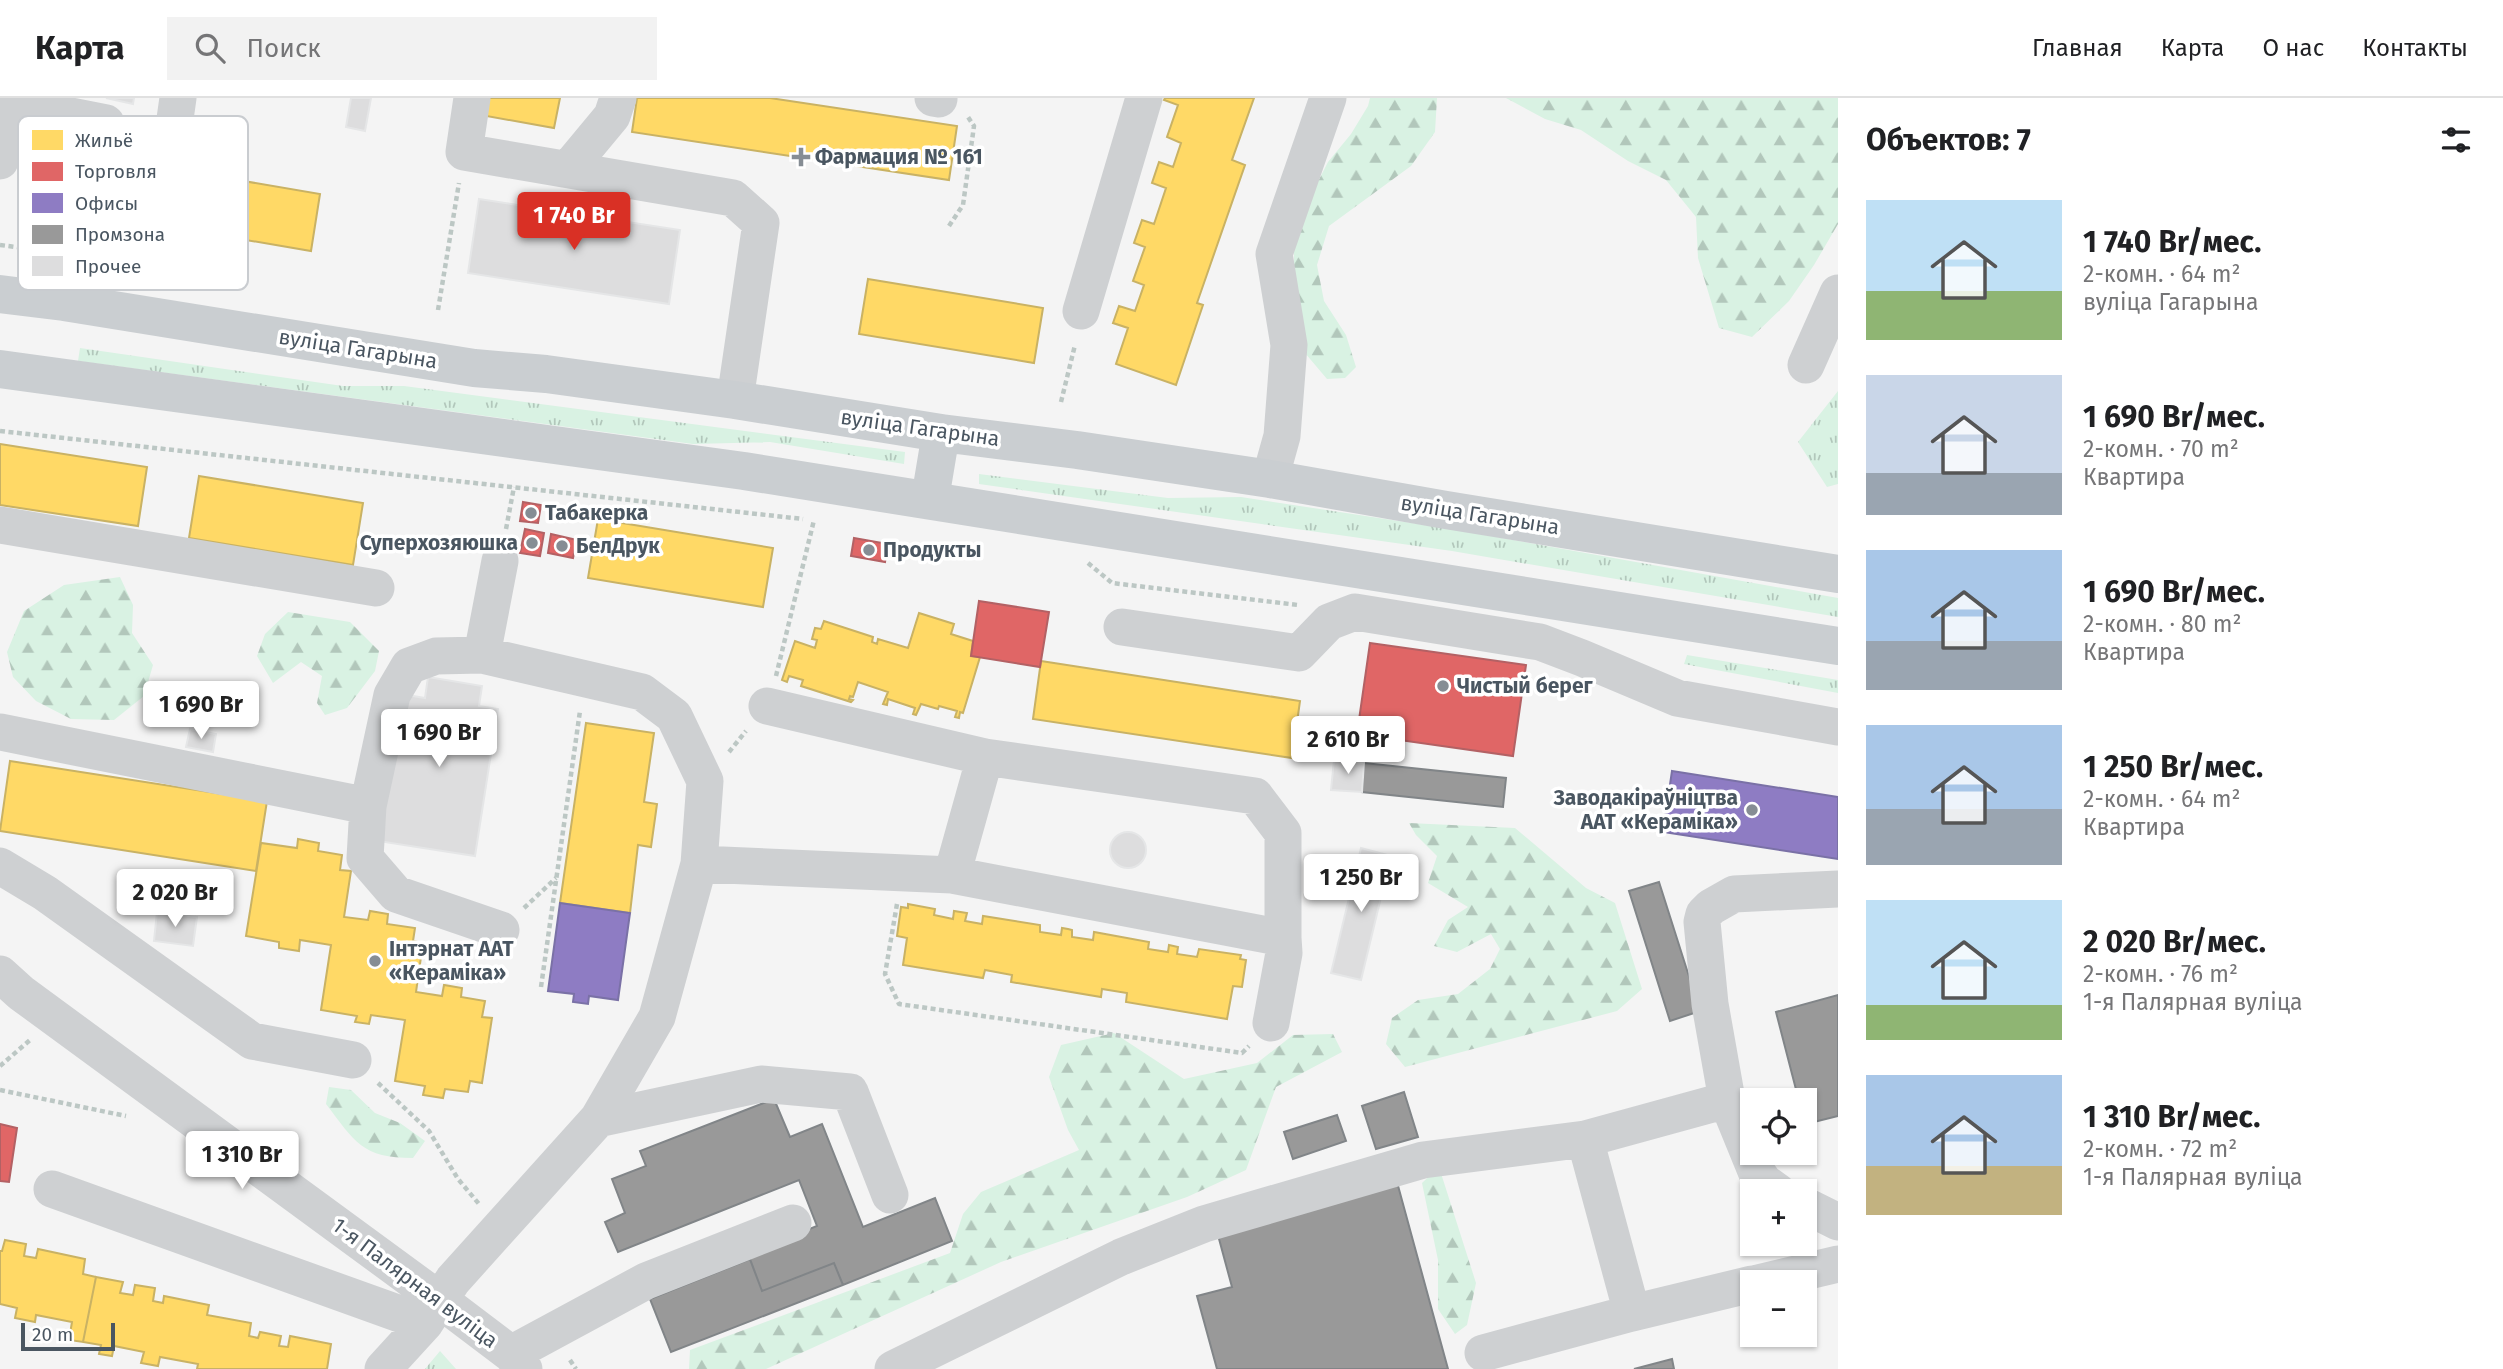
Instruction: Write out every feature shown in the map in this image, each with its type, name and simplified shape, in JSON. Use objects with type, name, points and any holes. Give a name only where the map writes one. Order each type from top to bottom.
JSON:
[{"type":"main road","name":"вуліца Гагарына","points":[[0,294],[474,368],[547,374],[735,400],[941,433],[1270,479],[1838,573]]},
{"type":"main road","points":[[0,369],[731,469],[1838,646]]},
{"type":"main road","points":[[930,499],[941,433]]},
{"type":"street","points":[[175,116],[178,98]]},
{"type":"street","points":[[472,98],[464,152],[733,198],[761,223],[735,400]]},
{"type":"street","points":[[568,169],[612,116],[618,98]]},
{"type":"street","points":[[1078,327],[1144,98]]},
{"type":"street","points":[[1270,479],[1282,436],[1289,345],[1274,254],[1328,98]]},
{"type":"street","points":[[0,161],[11,101],[76,116]]},
{"type":"street","points":[[1806,365],[1838,293]]},
{"type":"street","points":[[0,525],[376,588]]},
{"type":"street","points":[[482,655],[500,561]]},
{"type":"street","points":[[1122,627],[1298,653],[1329,622],[1355,612],[1540,642],[1677,698],[1838,727]]},
{"type":"street","points":[[383,1369],[433,1312],[453,1280],[598,1119],[657,1017],[699,863],[705,781],[674,716],[642,692],[482,655],[436,656],[409,666],[392,695],[368,806],[365,858],[396,894],[501,930]]},
{"type":"street","points":[[767,706],[985,757],[1255,796],[1283,834],[1284,953],[1271,1023]]},
{"type":"street","points":[[0,732],[368,806]]},
{"type":"street","points":[[952,875],[985,757]]},
{"type":"street","points":[[699,863],[952,875],[1283,938]]},
{"type":"street","points":[[0,866],[45,893],[252,1041],[353,1060]]},
{"type":"street","points":[[1762,1179],[1727,1100],[1710,1004],[1702,922],[1704,914],[1720,900],[1734,894],[1838,889]]},
{"type":"street","name":"1-я Палярная вуліца","points":[[0,974],[433,1312],[518,1362]]},
{"type":"street","points":[[598,1119],[761,1084],[850,1092],[890,1195]]},
{"type":"street","points":[[893,1369],[1121,1257],[1204,1224],[1423,1160],[1584,1139],[1727,1100]]},
{"type":"street","points":[[1584,1139],[1632,1313]]},
{"type":"street","points":[[52,1189],[433,1312]]},
{"type":"street","points":[[1817,1212],[1838,1222]]},
{"type":"street","points":[[518,1362],[646,1281],[793,1223]]},
{"type":"street","points":[[1813,1270],[1838,1264]]},
{"type":"street","points":[[1483,1353],[1740,1287]]},
{"type":"path","points":[[936,99],[962,107],[974,127],[963,205],[949,226]]},
{"type":"path","points":[[438,310],[464,152]]},
{"type":"path","points":[[0,246],[18,248]]},
{"type":"path","points":[[1061,402],[1078,327]]},
{"type":"path","points":[[0,431],[814,520],[784,648],[767,706],[705,781]]},
{"type":"path","points":[[500,561],[514,487]]},
{"type":"path","points":[[1086,562],[1112,583],[1310,606],[1329,622]]},
{"type":"path","points":[[541,987],[584,679]]},
{"type":"path","points":[[501,930],[556,877]]},
{"type":"path","points":[[898,894],[885,974],[899,1004],[1242,1054],[1271,1023]]},
{"type":"path","points":[[0,1066],[34,1037]]},
{"type":"path","points":[[353,1060],[429,1130],[458,1179],[499,1229]]},
{"type":"path","points":[[0,1090],[126,1116]]},
{"type":"green space","points":[[1370,98],[1437,98],[1435,132],[1411,166],[1329,226],[1317,265],[1324,301],[1346,335],[1356,367],[1345,378],[1327,379],[1305,353],[1294,304],[1294,240],[1309,199],[1328,162],[1351,134]]},
{"type":"green space","points":[[1506,98],[1838,98],[1838,224],[1789,301],[1752,337],[1719,328],[1698,258],[1696,217],[1666,180],[1628,161],[1581,130],[1545,119]]},
{"type":"green space","points":[[80,348],[343,386],[404,386],[905,452],[904,464],[770,442],[693,444],[78,361]]},
{"type":"green space","points":[[1838,391],[1838,484],[1827,487],[1798,442]]},
{"type":"green space","points":[[979,474],[1168,498],[1241,497],[1451,529],[1838,598],[1838,617],[1452,551],[979,484]]},
{"type":"green space","points":[[120,577],[133,605],[132,633],[153,665],[144,696],[114,720],[71,719],[36,701],[13,677],[7,652],[24,611],[64,585]]},
{"type":"green space","points":[[288,612],[350,622],[379,651],[375,671],[347,708],[325,715],[317,703],[322,676],[301,662],[273,683],[257,656],[265,634]]},
{"type":"green space","points":[[1687,655],[1838,680],[1838,693],[1684,664]]},
{"type":"green space","points":[[1409,823],[1515,828],[1586,888],[1615,903],[1642,989],[1617,1011],[1405,1067],[1386,1044],[1392,1018],[1418,1000],[1458,994],[1490,969],[1500,949],[1491,934],[1457,952],[1434,946],[1448,920],[1468,907],[1428,883],[1437,856],[1416,835]]},
{"type":"green space","points":[[1114,1033],[1184,1079],[1257,1063],[1293,1035],[1333,1034],[1342,1052],[1276,1087],[1246,1170],[1187,1197],[1001,1262],[766,1369],[689,1369],[690,1350],[950,1253],[963,1214],[981,1192],[1079,1150],[1068,1130],[1049,1077],[1061,1045]]},
{"type":"green space","points":[[329,1087],[351,1090],[375,1113],[400,1123],[425,1141],[413,1158],[382,1155],[371,1151],[353,1138],[326,1104]]},
{"type":"green space","points":[[1439,1167],[1476,1283],[1467,1325],[1455,1334],[1438,1309],[1438,1260],[1422,1183]]},
{"type":"green space","points":[[440,1351],[456,1369],[425,1369]]},
{"type":"building: Жильё","points":[[484,98],[560,98],[554,128],[481,115]]},
{"type":"building: Жильё","points":[[637,98],[770,98],[957,126],[949,180],[632,132]]},
{"type":"building: Жильё","points":[[1254,98],[1232,160],[1245,165],[1197,303],[1203,305],[1176,385],[1116,364],[1128,328],[1113,323],[1119,306],[1135,311],[1144,285],[1133,281],[1145,247],[1134,243],[1142,220],[1154,224],[1166,188],[1152,183],[1159,162],[1173,167],[1181,143],[1167,137],[1178,105],[1164,100]]},
{"type":"building: Жильё","points":[[248,182],[320,194],[311,251],[248,240]]},
{"type":"building: Жильё","points":[[868,279],[1043,308],[1034,363],[859,334]]},
{"type":"building: Жильё","points":[[0,444],[147,467],[138,526],[0,505]]},
{"type":"building: Жильё","points":[[199,476],[363,503],[353,565],[189,538]]},
{"type":"building: Жильё","points":[[598,519],[773,548],[763,607],[588,578]]},
{"type":"building: Жильё","points":[[919,613],[954,624],[951,634],[973,641],[971,656],[980,657],[963,713],[960,712],[959,718],[955,717],[957,711],[939,706],[938,709],[921,704],[916,715],[913,714],[915,708],[888,699],[887,705],[883,704],[888,692],[858,682],[853,697],[850,696],[849,699],[853,700],[851,702],[801,686],[803,680],[789,676],[787,682],[782,680],[795,641],[815,648],[817,640],[812,639],[815,628],[821,629],[824,621],[873,637],[872,642],[877,644],[878,639],[908,648]]},
{"type":"building: Жильё","points":[[1041,661],[1300,701],[1292,758],[1033,719]]},
{"type":"building: Жильё","points":[[586,723],[654,733],[644,802],[657,804],[651,847],[638,845],[630,913],[560,903]]},
{"type":"building: Жильё","points":[[10,761],[267,801],[256,871],[0,831]]},
{"type":"building: Жильё","name":"Інтэрнат ААТ «Кераміка»","points":[[298,839],[319,843],[318,851],[342,855],[340,870],[351,871],[344,917],[368,920],[370,911],[388,914],[387,924],[415,928],[413,941],[423,943],[416,992],[442,996],[444,985],[462,988],[461,997],[485,1001],[482,1017],[492,1018],[482,1083],[470,1081],[468,1092],[445,1089],[443,1098],[423,1095],[425,1086],[395,1081],[405,1020],[371,1015],[369,1024],[355,1022],[357,1016],[321,1010],[331,945],[300,940],[299,951],[279,948],[279,942],[246,936],[261,843],[297,848]]},
{"type":"building: Жильё","points":[[908,904],[935,909],[934,915],[953,919],[954,911],[967,913],[965,921],[982,924],[983,916],[1040,925],[1040,932],[1061,935],[1062,928],[1072,930],[1072,937],[1093,940],[1094,932],[1149,942],[1148,949],[1168,952],[1169,945],[1178,947],[1177,954],[1197,957],[1199,949],[1241,955],[1240,959],[1246,960],[1242,987],[1233,986],[1227,1019],[1126,1002],[1127,993],[1102,989],[1101,997],[1011,982],[1012,975],[985,970],[983,978],[903,965],[907,938],[897,936],[901,907],[908,908]]},
{"type":"building: Жильё","points":[[5,1240],[26,1244],[24,1256],[36,1258],[38,1249],[85,1259],[83,1274],[96,1277],[83,1342],[69,1340],[72,1322],[36,1315],[35,1322],[15,1318],[17,1308],[0,1304],[0,1251]]},
{"type":"building: Жильё","points":[[96,1277],[123,1282],[120,1293],[133,1295],[135,1285],[155,1288],[153,1301],[163,1303],[164,1296],[209,1305],[207,1315],[251,1323],[249,1336],[258,1338],[260,1332],[281,1336],[279,1346],[288,1347],[290,1336],[331,1344],[327,1369],[197,1369],[198,1364],[160,1357],[158,1366],[141,1363],[144,1352],[114,1346],[112,1356],[99,1354],[101,1345],[83,1342]]},
{"type":"building: Торговля","name":"Табакерка","points":[[523,502],[541,505],[538,523],[520,521]]},
{"type":"building: Торговля","name":"Суперхозяюшка","points":[[525,529],[544,533],[540,556],[520,553]]},
{"type":"building: Торговля","name":"БелДрук","points":[[551,534],[577,540],[573,558],[548,553]]},
{"type":"building: Торговля","name":"Продукты","points":[[854,538],[888,544],[885,562],[851,556]]},
{"type":"building: Торговля","points":[[979,601],[1049,612],[1040,667],[971,656]]},
{"type":"building: Торговля","name":"Чистый берег","points":[[1370,643],[1526,665],[1513,756],[1357,734]]},
{"type":"building: Торговля","points":[[0,1124],[17,1128],[9,1182],[0,1181]]},
{"type":"building: Офисы","name":"Заводакіраўніцтва ААТ «Кераміка»","points":[[1672,771],[1838,797],[1838,859],[1663,832]]},
{"type":"building: Офисы","points":[[560,903],[630,913],[618,1000],[589,996],[588,1004],[573,1002],[574,994],[548,991]]},
{"type":"building: Промзона","points":[[1364,763],[1506,778],[1503,807],[1362,792]]},
{"type":"building: Промзона","points":[[1659,882],[1700,1011],[1670,1021],[1629,891]]},
{"type":"building: Промзона","points":[[1838,995],[1838,1116],[1817,1121],[1817,1088],[1796,1088],[1776,1012]]},
{"type":"building: Промзона","points":[[1404,1092],[1418,1137],[1376,1149],[1362,1106]]},
{"type":"building: Промзона","points":[[774,1099],[790,1137],[822,1124],[863,1227],[935,1198],[952,1241],[843,1285],[834,1263],[762,1291],[748,1254],[817,1226],[799,1180],[618,1252],[605,1222],[625,1213],[612,1179],[646,1166],[640,1151]]},
{"type":"building: Промзона","points":[[1337,1115],[1346,1141],[1293,1159],[1284,1132]]},
{"type":"building: Промзона","points":[[1397,1182],[1448,1369],[1217,1369],[1197,1296],[1232,1287],[1215,1224]]},
{"type":"building: Промзона","points":[[750,1259],[762,1291],[834,1263],[843,1285],[671,1352],[650,1299]]},
{"type":"building: Промзона","points":[[1672,1359],[1674,1369],[1634,1369]]},
{"type":"building: Прочее","points":[[106,98],[134,98],[133,104]]},
{"type":"building: Прочее","points":[[351,98],[371,98],[365,131],[346,127]]},
{"type":"building: Прочее","points":[[479,199],[680,230],[669,304],[468,273]]},
{"type":"building: Прочее","points":[[428,677],[482,686],[479,706],[498,709],[475,856],[378,841],[401,694],[425,698]]},
{"type":"building: Прочее","points":[[190,729],[216,734],[213,752],[186,747]]},
{"type":"building: Прочее","points":[[1334,760],[1364,763],[1362,792],[1331,790]]},
{"type":"building: Прочее","points":[[1128,832],[1141,837],[1146,850],[1141,863],[1128,868],[1115,863],[1110,850],[1115,837]]},
{"type":"building: Прочее","points":[[1361,848],[1391,856],[1361,980],[1331,973]]},
{"type":"building: Прочее","points":[[157,912],[197,917],[193,946],[154,941]]},
{"type":"place","name":"Фармация № 161","points":[[801,157]]},
{"type":"place","name":"Табакерка","points":[[531,513]]},
{"type":"place","name":"Суперхозяюшка","points":[[532,543]]},
{"type":"place","name":"БелДрук","points":[[562,546]]},
{"type":"place","name":"Продукты","points":[[869,550]]},
{"type":"place","name":"Чистый берег","points":[[1443,686]]},
{"type":"place","name":"Заводакіраўніцтва ААТ «Кераміка»","points":[[1752,810]]},
{"type":"place","name":"Інтэрнат ААТ «Кераміка»","points":[[375,961]]}]
